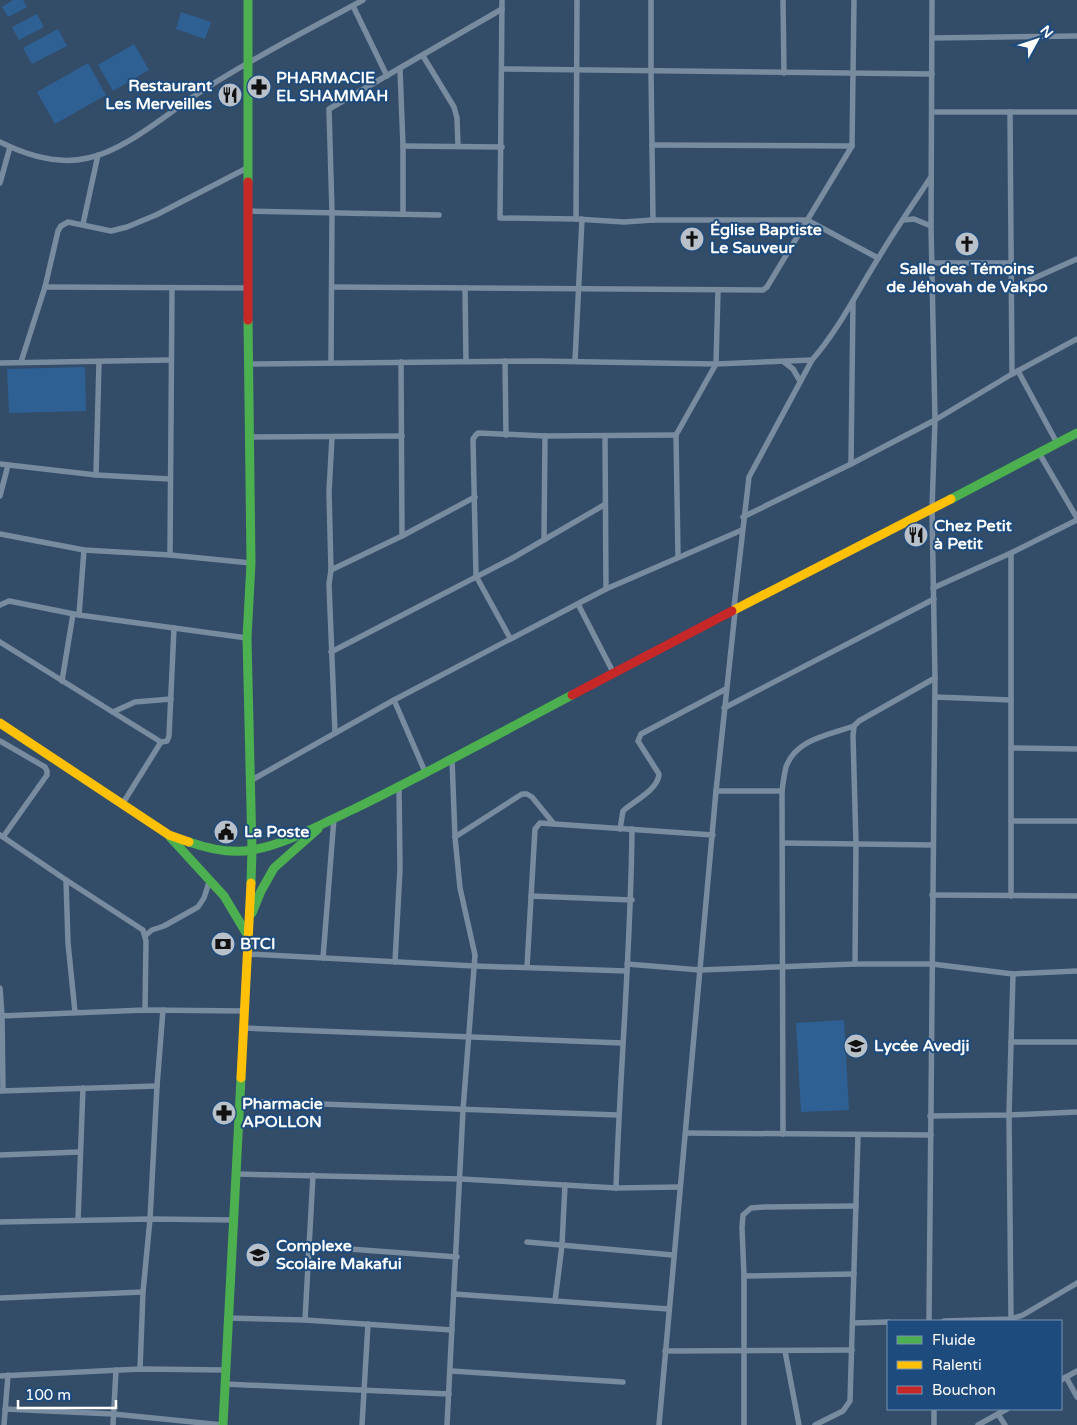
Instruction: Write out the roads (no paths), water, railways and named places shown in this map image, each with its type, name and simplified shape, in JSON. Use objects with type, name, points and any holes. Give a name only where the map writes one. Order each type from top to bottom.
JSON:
[{"type":"street","points":[[6,1409],[113,1414],[223,1425],[241,1101],[252,850],[247,638],[251,563],[246,62],[248,0]]},
{"type":"street","points":[[0,142],[32,155],[59,160],[86,159],[98,155],[142,132],[187,99],[246,62],[364,0]]},
{"type":"street","points":[[502,0],[500,218],[579,219],[624,222],[653,220],[807,220],[878,258]]},
{"type":"street","points":[[574,361],[579,289],[577,0]]},
{"type":"street","points":[[651,0],[653,220]]},
{"type":"street","points":[[783,0],[784,73]]},
{"type":"street","points":[[332,287],[765,289],[852,146],[854,0]]},
{"type":"street","points":[[929,1320],[932,845],[935,697],[932,509],[935,420],[931,226],[932,0]]},
{"type":"street","points":[[353,6],[387,76]]},
{"type":"street","points":[[331,363],[332,212],[329,109],[502,9]]},
{"type":"street","points":[[932,38],[1077,36]]},
{"type":"street","points":[[423,56],[454,107],[457,118],[458,146]]},
{"type":"street","points":[[400,69],[403,146],[402,214]]},
{"type":"street","points":[[502,70],[932,74]]},
{"type":"street","points":[[932,112],[1077,112]]},
{"type":"street","points":[[1010,112],[1011,263],[1015,373],[1057,443]]},
{"type":"street","points":[[652,145],[852,146]]},
{"type":"street","points":[[403,146],[502,147]]},
{"type":"street","points":[[0,183],[10,147]]},
{"type":"street","points":[[83,224],[98,155]]},
{"type":"street","points":[[21,362],[45,286],[58,231],[62,226],[68,222],[111,231],[127,227],[156,215],[248,167]]},
{"type":"street","points":[[659,1425],[679,1187],[686,1133],[724,708],[743,517],[751,472],[812,360],[853,301],[878,258],[931,177]]},
{"type":"street","points":[[248,211],[439,215]]},
{"type":"street","points":[[902,220],[914,220],[931,226]]},
{"type":"street","points":[[1012,288],[1077,258]]},
{"type":"street","points":[[932,263],[1011,263]]},
{"type":"street","points":[[45,286],[172,289],[248,288]]},
{"type":"street","points":[[465,288],[466,361]]},
{"type":"street","points":[[170,555],[172,289]]},
{"type":"street","points":[[678,556],[676,435],[716,364],[718,290]]},
{"type":"street","points":[[851,464],[853,301]]},
{"type":"street","points":[[743,517],[935,420],[1077,339]]},
{"type":"street","points":[[0,363],[170,360]]},
{"type":"street","points":[[248,364],[466,361],[716,364],[812,360]]},
{"type":"street","points":[[504,361],[506,434]]},
{"type":"street","points":[[96,475],[99,362]]},
{"type":"street","points":[[401,362],[402,536]]},
{"type":"street","points":[[784,362],[793,369],[800,381]]},
{"type":"street","points":[[510,638],[476,576],[473,440],[475,436],[478,433],[545,436],[676,435]]},
{"type":"street","points":[[169,835],[208,848],[252,850],[324,823],[426,774],[613,672],[1077,433]]},
{"type":"street","points":[[249,437],[402,436]]},
{"type":"street","points":[[544,540],[545,436]]},
{"type":"street","points":[[605,436],[606,589]]},
{"type":"street","points":[[332,437],[329,492],[331,570],[329,584],[335,733]]},
{"type":"street","points":[[933,588],[1011,553],[1077,519],[1039,453]]},
{"type":"street","points":[[0,464],[96,475],[170,479]]},
{"type":"street","points":[[0,496],[8,465]]},
{"type":"street","points":[[331,570],[402,536],[474,497]]},
{"type":"street","points":[[331,652],[511,559],[604,505]]},
{"type":"street","points":[[249,781],[394,700],[606,589],[678,556],[742,530]]},
{"type":"street","points":[[0,534],[84,550],[170,555],[251,563]]},
{"type":"street","points":[[62,681],[76,614],[84,550]]},
{"type":"street","points":[[1011,553],[1011,896]]},
{"type":"street","points":[[724,708],[934,599]]},
{"type":"street","points":[[0,605],[9,601],[76,614],[247,638]]},
{"type":"street","points":[[578,604],[613,672]]},
{"type":"street","points":[[0,642],[161,742],[167,741],[169,736],[174,628]]},
{"type":"street","points":[[783,1134],[782,791],[786,768],[796,750],[806,743],[854,726],[935,678]]},
{"type":"street","points":[[620,829],[623,811],[659,780],[659,774],[638,737],[726,689]]},
{"type":"street","points":[[935,697],[1011,700]]},
{"type":"street","points":[[113,712],[135,702],[171,699]]},
{"type":"street","points":[[394,700],[426,774]]},
{"type":"street","points":[[0,723],[169,835],[224,896],[249,937]]},
{"type":"street","points":[[854,726],[856,844],[855,964]]},
{"type":"street","points":[[0,742],[45,767],[47,771],[47,775],[1,836],[143,930],[146,935],[145,1010]]},
{"type":"street","points":[[123,804],[161,742]]},
{"type":"street","points":[[1011,748],[1077,749]]},
{"type":"street","points":[[447,1425],[463,1110],[475,955],[460,888],[455,837],[452,759]]},
{"type":"street","points":[[395,962],[400,869],[399,787]]},
{"type":"street","points":[[716,791],[782,791]]},
{"type":"street","points":[[455,837],[522,794],[532,797],[554,824]]},
{"type":"street","points":[[323,958],[334,818]]},
{"type":"street","points":[[1011,821],[1077,821]]},
{"type":"street","points":[[249,921],[261,891],[274,868],[324,823]]},
{"type":"street","points":[[527,967],[535,829],[540,824],[713,835]]},
{"type":"street","points":[[616,1188],[622,1043],[632,900],[632,830]]},
{"type":"street","points":[[783,843],[932,845]]},
{"type":"street","points":[[146,935],[152,930],[164,926],[198,907],[204,898],[210,879]]},
{"type":"street","points":[[66,880],[68,943],[75,1012]]},
{"type":"street","points":[[932,895],[1077,896]]},
{"type":"street","points":[[531,896],[632,900]]},
{"type":"street","points":[[248,954],[474,966],[627,967],[700,970],[855,964],[932,964],[1013,974],[1077,971]]},
{"type":"street","points":[[1011,1319],[1009,1115],[1013,974]]},
{"type":"street","points":[[0,988],[2,1090],[157,1086]]},
{"type":"street","points":[[1,1016],[145,1010],[245,1011]]},
{"type":"street","points":[[140,1369],[143,1292],[150,1219],[163,1010]]},
{"type":"street","points":[[244,1028],[622,1043]]},
{"type":"street","points":[[1011,1042],[1077,1042]]},
{"type":"street","points":[[78,1220],[82,1088]]},
{"type":"street","points":[[241,1101],[618,1115]]},
{"type":"street","points":[[930,1116],[1077,1112]]},
{"type":"street","points":[[686,1133],[931,1136]]},
{"type":"street","points":[[815,1425],[843,1411],[850,1401],[858,1135]]},
{"type":"street","points":[[0,1154],[80,1152]]},
{"type":"street","points":[[236,1174],[460,1179],[616,1188],[679,1187]]},
{"type":"street","points":[[305,1320],[314,1175]]},
{"type":"street","points":[[555,1300],[562,1245],[565,1185]]},
{"type":"street","points":[[744,1425],[743,1215],[751,1208],[856,1206]]},
{"type":"street","points":[[0,1222],[150,1219],[234,1220]]},
{"type":"street","points":[[527,1242],[674,1254]]},
{"type":"street","points":[[309,1246],[457,1257]]},
{"type":"street","points":[[744,1276],[854,1274]]},
{"type":"street","points":[[978,1320],[1011,1319],[1023,1315],[1077,1283]]},
{"type":"street","points":[[0,1298],[143,1292]]},
{"type":"street","points":[[454,1294],[669,1309]]},
{"type":"street","points":[[228,1318],[305,1320],[452,1330]]},
{"type":"street","points":[[853,1323],[887,1322]]},
{"type":"street","points":[[362,1425],[368,1324]]},
{"type":"street","points":[[665,1352],[852,1350]]},
{"type":"street","points":[[785,1351],[799,1425]]},
{"type":"street","points":[[0,1376],[140,1369],[226,1370]]},
{"type":"street","points":[[113,1425],[116,1370]]},
{"type":"street","points":[[451,1371],[623,1382]]},
{"type":"street","points":[[1077,1371],[1064,1378],[1077,1397]]},
{"type":"street","points":[[4,1425],[8,1375]]},
{"type":"street","points":[[225,1384],[449,1394]]},
{"type":"street","points":[[934,1410],[934,1425]]},
{"type":"street","points":[[978,1425],[1006,1410]]},
{"type":"street","points":[[998,1414],[1005,1425]]},
{"type":"place","name":"PHARMACIE EL SHAMMAH","points":[[259,87]]},
{"type":"place","name":"Restaurant Les Merveilles","points":[[230,95]]},
{"type":"place","name":"Église Baptiste Le Sauveur","points":[[692,239]]},
{"type":"place","name":"Salle des Témoins de Jéhovah de Vakpo","points":[[967,244]]},
{"type":"place","name":"Chez Petit à Petit","points":[[916,535]]},
{"type":"place","name":"La Poste","points":[[226,832]]},
{"type":"place","name":"BTCI","points":[[223,944]]},
{"type":"place","name":"Lycée Avedji","points":[[856,1046]]},
{"type":"place","name":"Pharmacie APOLLON","points":[[224,1113]]},
{"type":"place","name":"Complexe Scolaire Makafui","points":[[258,1255]]}]
